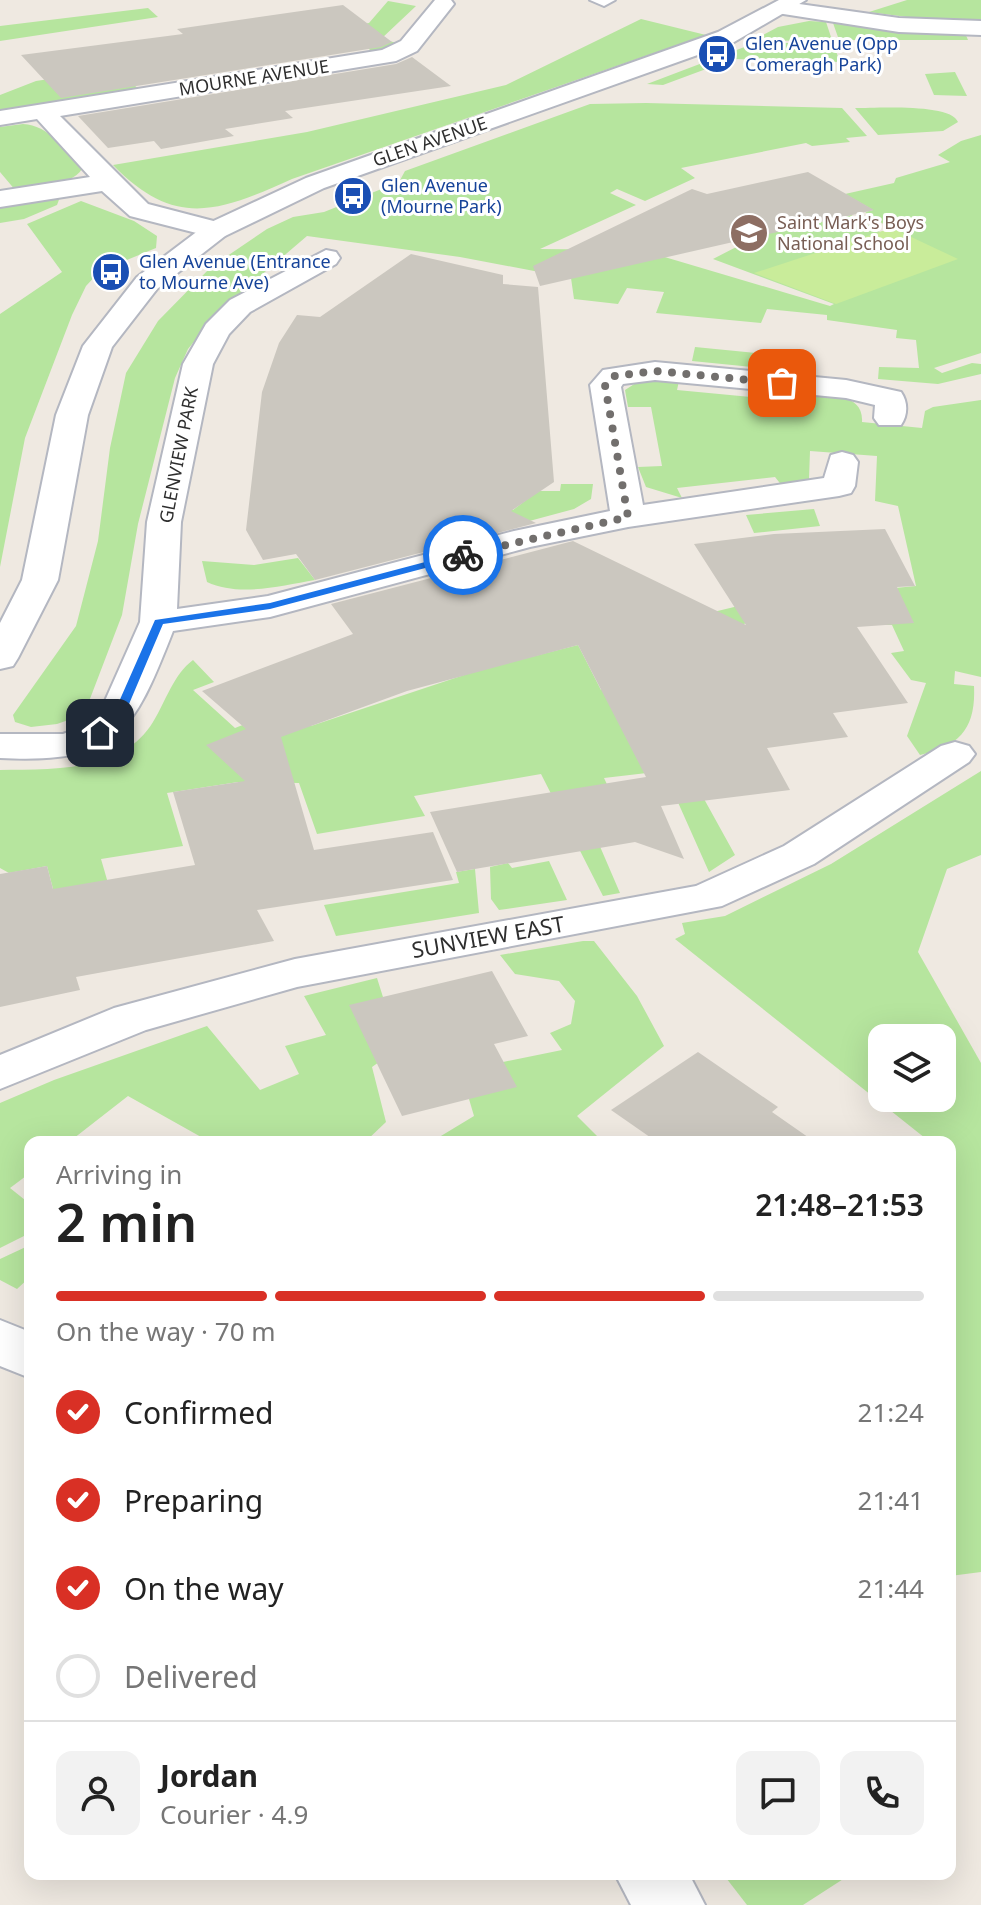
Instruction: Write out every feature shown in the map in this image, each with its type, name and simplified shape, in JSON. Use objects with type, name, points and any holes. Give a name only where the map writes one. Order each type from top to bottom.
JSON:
[{"type":"street","name":"MOURNE AVENUE","points":[[0,118],[388,56],[409,46],[443,4]]},
{"type":"street","points":[[790,4],[899,25],[981,28]]},
{"type":"street","name":"GLEN AVENUE","points":[[0,658],[40,580],[72,415],[98,346],[147,283],[216,230],[315,183],[713,42],[790,4]]},
{"type":"street","points":[[44,112],[108,182],[139,210],[216,230]]},
{"type":"street","points":[[0,199],[108,182]]},
{"type":"street","name":"GLENVIEW PARK","points":[[0,746],[65,747],[85,743],[115,719],[158,622],[164,522],[198,364],[216,330],[240,306],[326,258]]},
{"type":"street","points":[[628,517],[605,385],[614,376],[655,371],[846,389],[890,399],[890,418]]},
{"type":"street","points":[[158,622],[270,606],[526,538],[628,517],[839,486],[842,462]]},
{"type":"street","name":"SUNVIEW EAST","points":[[0,1073],[130,1019],[295,973],[707,897],[799,855],[955,754]]},
{"type":"street","points":[[0,1341],[24,1354]]},
{"type":"street","points":[[653,1880],[672,1905]]},
{"type":"green space","points":[[907,0],[981,0],[981,20],[915,18],[869,12]]},
{"type":"green space","points":[[388,1],[416,6],[381,39],[401,44],[374,53],[342,28],[369,23]]},
{"type":"green space","points":[[148,8],[158,17],[0,41],[0,26]]},
{"type":"green space","points":[[641,19],[706,35],[292,179],[242,200],[220,206],[178,206],[157,199],[113,165],[307,132],[506,85]]},
{"type":"green space","points":[[809,21],[826,22],[832,40],[752,41],[778,27]]},
{"type":"green space","points":[[843,22],[965,33],[968,40],[839,40],[833,23],[843,25]]},
{"type":"green space","points":[[755,43],[833,43],[840,62],[733,59],[663,85],[647,84]]},
{"type":"green space","points":[[209,55],[134,85],[142,92],[0,113],[0,95],[36,81]]},
{"type":"green space","points":[[955,72],[967,96],[934,95],[925,74]]},
{"type":"green space","points":[[590,104],[842,108],[867,136],[846,138],[850,142],[812,146],[806,143],[681,168],[695,178],[645,201],[617,189],[610,193],[636,205],[540,249],[641,250],[830,306],[834,304],[713,259],[804,212],[821,222],[851,215],[880,232],[891,229],[865,212],[873,210],[845,194],[894,183],[896,178],[950,162],[938,155],[961,141],[981,135],[981,353],[934,368],[942,373],[972,363],[981,364],[981,374],[938,384],[878,379],[879,367],[919,368],[916,340],[896,338],[897,330],[827,320],[827,315],[767,309],[761,323],[656,313],[664,292],[627,288],[618,304],[574,299],[571,278],[460,257],[307,236],[217,313],[188,349],[175,378],[138,524],[122,615],[88,704],[74,718],[57,724],[31,727],[15,722],[13,715],[76,626],[98,541],[110,448],[126,373],[158,321],[211,267],[267,229],[293,217],[324,212],[399,182],[405,171]]},
{"type":"green space","points":[[855,108],[928,109],[953,116],[958,122],[943,131],[878,135]]},
{"type":"green space","points":[[23,124],[41,129],[63,147],[82,169],[77,175],[61,183],[16,191],[0,172],[0,127]]},
{"type":"green space","points":[[60,197],[57,205],[24,219],[0,223],[0,205]]},
{"type":"green space","points":[[81,201],[134,221],[157,236],[156,248],[100,271],[86,286],[25,438],[0,567],[0,314],[62,272],[27,224]]},
{"type":"green space","points":[[892,228],[958,259],[836,304],[754,273]]},
{"type":"green space","points":[[695,347],[756,353],[752,367],[692,361]]},
{"type":"green space","points":[[639,381],[679,381],[677,390],[805,402],[807,393],[835,396],[857,406],[862,422],[922,428],[925,411],[933,407],[981,400],[981,677],[955,671],[954,684],[974,686],[974,701],[968,724],[955,740],[920,755],[907,736],[926,683],[911,680],[891,653],[904,651],[892,625],[753,620],[710,639],[656,712],[735,855],[709,872],[664,771],[604,778],[612,795],[580,800],[620,893],[603,896],[541,774],[414,796],[425,816],[317,834],[299,783],[238,782],[167,793],[183,846],[101,859],[110,890],[56,900],[47,866],[9,873],[0,868],[0,770],[84,765],[123,751],[140,739],[175,681],[193,660],[214,682],[193,690],[235,728],[286,708],[311,726],[479,670],[578,645],[601,690],[640,684],[614,636],[759,601],[916,586],[898,506],[875,501],[877,456],[810,451],[809,479],[783,487],[775,477],[677,488],[682,498],[646,487],[638,467],[662,466],[651,407],[628,407],[625,390]]},
{"type":"green space","points":[[561,484],[593,484],[591,499],[574,509],[485,533],[504,506],[513,510],[538,491],[560,491]]},
{"type":"green space","points":[[814,509],[820,526],[754,533],[746,515]]},
{"type":"green space","points":[[298,558],[315,580],[246,590],[207,582],[202,561],[254,565]]},
{"type":"green space","points":[[981,771],[981,855],[947,869],[918,952],[981,1063],[981,1572],[956,1575],[956,1136],[922,1136],[892,1112],[956,1112],[956,1024],[868,1024],[868,1093],[675,939],[685,934],[682,923],[725,916],[831,864]]},
{"type":"green space","points":[[549,861],[567,900],[499,910],[491,899],[490,867],[508,863],[512,868]]},
{"type":"green space","points":[[475,869],[479,913],[336,936],[324,905],[459,883],[456,872]]},
{"type":"green space","points":[[594,941],[637,996],[664,1046],[577,1116],[597,1136],[441,1136],[474,1116],[469,1099],[503,1062],[562,1050],[550,1033],[571,1024],[575,1001],[559,981],[515,974],[500,955]]},
{"type":"green space","points":[[377,978],[399,1048],[372,1067],[386,1122],[371,1136],[199,1136],[128,1096],[77,1136],[24,1136],[24,1178],[10,1188],[24,1199],[24,1236],[0,1248],[0,1103],[54,1080],[207,1026],[260,1090],[299,1074],[285,1046],[326,1035],[304,996]]},
{"type":"green space","points":[[24,1248],[24,1283],[17,1289],[0,1280],[0,1259]]},
{"type":"green space","points":[[728,1880],[842,1880],[803,1905],[747,1905]]},
{"type":"building","points":[[343,5],[392,42],[381,47],[61,98],[21,55],[183,34],[177,29]]},
{"type":"building","points":[[412,57],[451,86],[285,111],[293,118],[225,129],[234,136],[161,149],[154,141],[108,148],[78,116],[396,64]]},
{"type":"building","points":[[808,172],[874,210],[540,286],[533,266],[692,189],[707,194]]},
{"type":"building","points":[[411,254],[503,275],[503,284],[538,287],[554,482],[511,511],[536,523],[315,580],[296,554],[263,560],[246,530],[262,392],[279,343],[297,315],[320,317]]},
{"type":"building","points":[[885,529],[915,586],[897,587],[914,623],[857,627],[908,703],[833,713],[848,737],[767,748],[790,790],[661,806],[684,859],[635,842],[457,872],[430,812],[646,777],[578,645],[407,691],[281,737],[314,850],[433,832],[453,880],[257,910],[274,941],[76,977],[80,990],[0,1007],[0,874],[47,866],[53,889],[195,865],[173,792],[245,781],[206,745],[246,729],[202,691],[353,634],[331,604],[573,541],[746,625],[694,544],[774,534]]},
{"type":"building","points":[[492,971],[528,1036],[494,1044],[517,1087],[402,1116],[349,1005]]},
{"type":"building","points":[[698,1052],[778,1107],[772,1112],[806,1136],[648,1136],[611,1110]]},
{"type":"way so far","points":[[463,555],[526,538],[628,517],[605,385],[614,376],[655,371],[782,383]]},
{"type":"place","name":"Glen Avenue (Opp Comeragh Park)","points":[[717,54]]},
{"type":"place","name":"Glen Avenue (Mourne Park)","points":[[353,196]]},
{"type":"place","name":"Saint Mark's Boys National School","points":[[749,233]]},
{"type":"place","name":"Glen Avenue (Entrance to Mourne Ave)","points":[[111,272]]},
{"type":"route","points":[[100,733],[115,719],[124,704],[158,622],[270,606],[463,555]]}]
